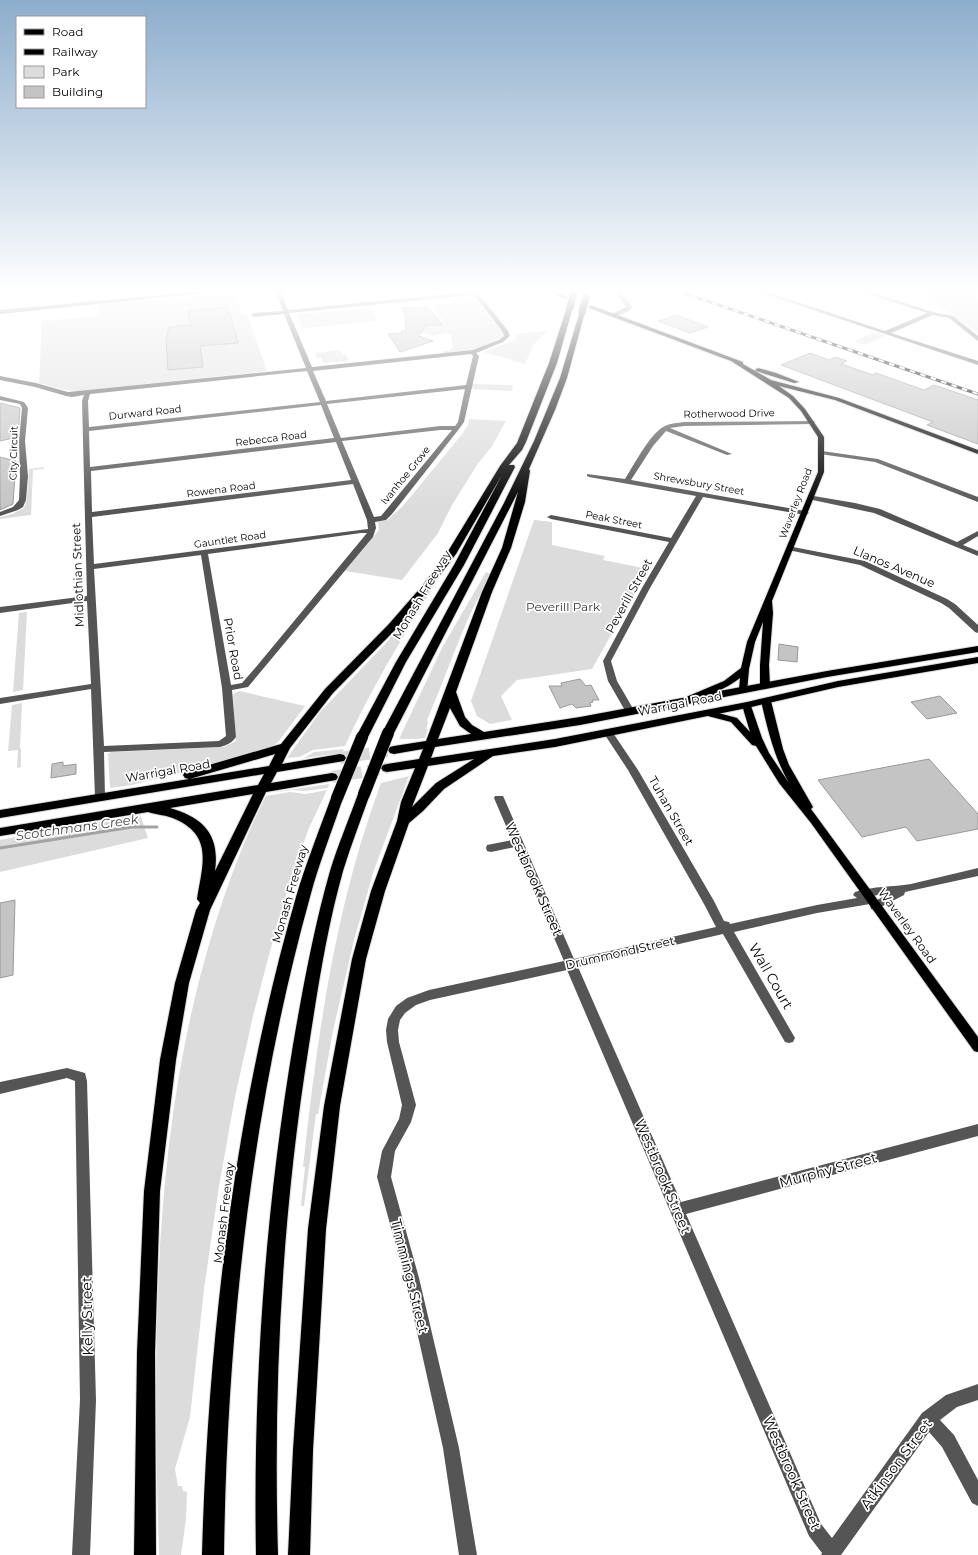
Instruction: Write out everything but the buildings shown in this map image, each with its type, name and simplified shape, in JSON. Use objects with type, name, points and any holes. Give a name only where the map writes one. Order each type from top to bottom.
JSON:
[{"type":"highway","name":"Monash Freeway","points":[[213,1555],[218,1413],[238,1219],[255,1110],[272,1023],[304,896],[337,798],[362,737],[401,662],[477,534],[509,472],[552,365]]},
{"type":"highway","points":[[268,1555],[265,1498],[267,1407],[274,1269],[287,1132],[302,1033],[337,871],[364,794],[388,733],[526,470],[558,393],[568,365]]},
{"type":"highway","points":[[145,1555],[145,1391],[152,1191],[168,1060],[182,982],[203,910],[262,788],[285,747],[329,691],[392,627],[426,587],[451,554],[504,466],[522,442]]},
{"type":"highway","points":[[299,1555],[303,1442],[316,1237],[339,1058],[360,958],[378,891],[403,821],[407,802],[431,744],[487,592],[495,576],[513,527],[522,497],[526,470]]},
{"type":"highway","name":"Warrigal Road","points":[[394,750],[630,712],[827,674],[978,649]]},
{"type":"highway","name":"Warrigal Road","points":[[387,768],[555,742],[748,705],[838,684],[978,660]]},
{"type":"highway","name":"Waverley Road","points":[[765,686],[766,701]]},
{"type":"highway","name":"Waverley Road","points":[[744,690],[748,705]]},
{"type":"highway","points":[[450,692],[458,716],[462,723],[469,730],[482,736]]},
{"type":"highway","points":[[462,739],[467,748],[477,754]]},
{"type":"highway","points":[[150,788],[285,747]]},
{"type":"highway","points":[[403,821],[419,808],[440,786],[492,752]]},
{"type":"highway","name":"Warrigal Road","points":[[0,814],[150,788],[340,758]]},
{"type":"highway","points":[[0,832],[332,777]]},
{"type":"highway","points":[[138,808],[159,810],[178,815],[194,825],[201,832],[209,847],[203,910]]},
{"type":"main road","name":"Waverley Road","points":[[740,365],[791,397]]},
{"type":"main road","name":"Waverley Road","points":[[744,365],[758,370],[787,390],[812,422],[821,437],[822,453],[821,472],[812,497],[751,642],[745,669],[744,690]]},
{"type":"main road","points":[[758,370],[776,374],[837,399],[978,452]]},
{"type":"main road","points":[[768,381],[837,399]]},
{"type":"main road","name":"Waverley Road","points":[[765,686],[763,663],[769,599]]},
{"type":"main road","points":[[674,704],[707,692],[738,676],[745,669]]},
{"type":"main road","name":"Waverley Road","points":[[766,701],[778,749],[784,765],[815,820],[978,1047]]},
{"type":"main road","name":"Waverley Road","points":[[748,705],[756,736],[764,754],[788,791],[815,820]]},
{"type":"main road","points":[[707,713],[734,720],[764,754]]},
{"type":"street","points":[[227,688],[245,684],[372,531],[371,520],[307,365]]},
{"type":"street","points":[[1,378],[66,394],[85,396],[352,365]]},
{"type":"street","name":"Ivanhoe Grove","points":[[371,520],[383,518],[389,512],[461,422],[474,365]]},
{"type":"street","name":"Durward Road","points":[[87,429],[469,387]]},
{"type":"street","name":"Midlothian Street","points":[[85,396],[91,598],[100,797]]},
{"type":"street","name":"City Circuit","points":[[0,398],[22,403],[25,408],[22,447],[24,467],[21,502],[19,506],[13,510],[0,514]]},
{"type":"street","name":"Rotherwood Drive","points":[[666,428],[684,424],[812,422]]},
{"type":"street","name":"Rebecca Road","points":[[88,469],[440,428],[457,428]]},
{"type":"street","points":[[626,481],[658,436],[666,428],[728,454]]},
{"type":"street","points":[[822,453],[876,460],[978,500]]},
{"type":"street","name":"Shrewsbury Street","points":[[589,475],[805,513]]},
{"type":"street","name":"Rowena Road","points":[[89,515],[355,482]]},
{"type":"street","name":"Peverill Street","points":[[630,712],[608,670],[607,661],[673,541],[701,494]]},
{"type":"street","points":[[812,497],[856,505],[877,511],[978,554]]},
{"type":"street","name":"Peak Street","points":[[551,517],[673,541]]},
{"type":"street","name":"Gauntlet Road","points":[[91,567],[353,532],[372,531]]},
{"type":"street","points":[[958,545],[978,533]]},
{"type":"street","name":"Llanos Avenue","points":[[791,548],[862,563],[944,601],[952,606],[978,630]]},
{"type":"street","name":"Prior Road","points":[[99,749],[220,744],[227,741],[231,737],[227,688],[204,552]]},
{"type":"street","points":[[0,610],[91,598]]},
{"type":"street","points":[[0,701],[95,686]]},
{"type":"street","name":"Tuhan Street","points":[[608,732],[633,770],[710,904],[720,925],[726,929]]},
{"type":"street","name":"Westbrook Street","points":[[498,798],[572,964],[815,1530],[831,1553]]},
{"type":"street","points":[[491,848],[518,843]]},
{"type":"street","points":[[871,900],[890,896],[909,888],[978,872]]},
{"type":"street","name":"Drummond Street","points":[[404,1006],[413,1000],[428,995],[837,904],[852,904],[871,900]]},
{"type":"street","name":"Wall Court","points":[[726,929],[789,1038]]},
{"type":"street","name":"Timmings Street","points":[[404,1006],[394,1019],[391,1031],[409,1105],[403,1124],[390,1147],[385,1163],[384,1177],[412,1278],[451,1448],[468,1555]]},
{"type":"street","name":"Kelly Street","points":[[0,1088],[67,1073],[80,1077],[81,1081],[88,1400],[81,1555]]},
{"type":"street","name":"Murphy Street","points":[[677,1210],[978,1130]]},
{"type":"street","name":"Atkinson Street","points":[[831,1553],[928,1419],[952,1401],[978,1392]]},
{"type":"street","points":[[928,1419],[948,1441],[978,1497]]},
{"type":"green space","points":[[40,365],[265,365],[267,371],[78,391],[65,390],[39,383]]},
{"type":"green space","points":[[472,384],[513,385],[512,391],[471,389]]},
{"type":"green space","points":[[469,419],[506,421],[492,446],[477,465],[452,505],[438,533],[402,580],[345,571],[379,530],[378,522],[387,520],[402,507],[463,433],[468,425]]},
{"type":"green space","points":[[44,467],[44,469],[33,470],[31,515],[0,519],[0,517],[12,514],[24,508],[27,499],[29,469]]},
{"type":"green space","name":"Peverill Park","points":[[534,520],[552,522],[552,545],[605,556],[603,560],[648,569],[592,669],[517,680],[501,696],[512,720],[490,724],[477,716],[471,701]]},
{"type":"green space","points":[[486,572],[490,574],[490,577],[480,594],[456,647],[427,720],[428,723],[426,729],[428,729],[425,738],[399,739],[442,648]]},
{"type":"green space","points":[[431,588],[433,588],[375,685],[345,746],[313,750],[299,757],[287,758],[320,712],[387,642]]},
{"type":"green space","points":[[27,612],[23,690],[13,692],[19,613]]},
{"type":"green space","points":[[239,691],[305,706],[278,742],[270,749],[132,785],[110,788],[108,754],[111,752],[224,747],[236,741],[233,696],[234,693]]},
{"type":"green space","points":[[22,703],[20,748],[21,767],[17,768],[18,750],[8,751],[12,705]]},
{"type":"green space","points":[[344,749],[342,753],[304,758],[314,752]]},
{"type":"green space","points":[[409,776],[374,870],[354,940],[333,1031],[318,1114],[316,1114],[304,1206],[301,1206],[308,1118],[322,1021],[330,972],[351,877],[365,829],[381,783]]},
{"type":"green space","points":[[329,784],[328,788],[268,793]]},
{"type":"green space","points":[[327,790],[309,828],[293,872],[275,932],[253,1016],[235,1097],[219,1186],[204,1289],[190,1417],[175,1469],[178,1486],[182,1486],[183,1491],[187,1492],[186,1519],[181,1555],[159,1555],[156,1402],[160,1249],[166,1173],[175,1097],[189,1022],[208,948],[226,890],[248,833],[266,796],[290,792],[306,794]]},
{"type":"green space","points":[[140,814],[148,838],[0,872],[0,840]]},
{"type":"waterway","name":"Scotchmans Creek","points":[[0,848],[132,827],[157,827]]},
{"type":"tunnel","points":[[340,758],[394,750]]},
{"type":"tunnel","points":[[332,777],[387,768]]},
{"type":"railway","points":[[892,365],[978,394]]}]
